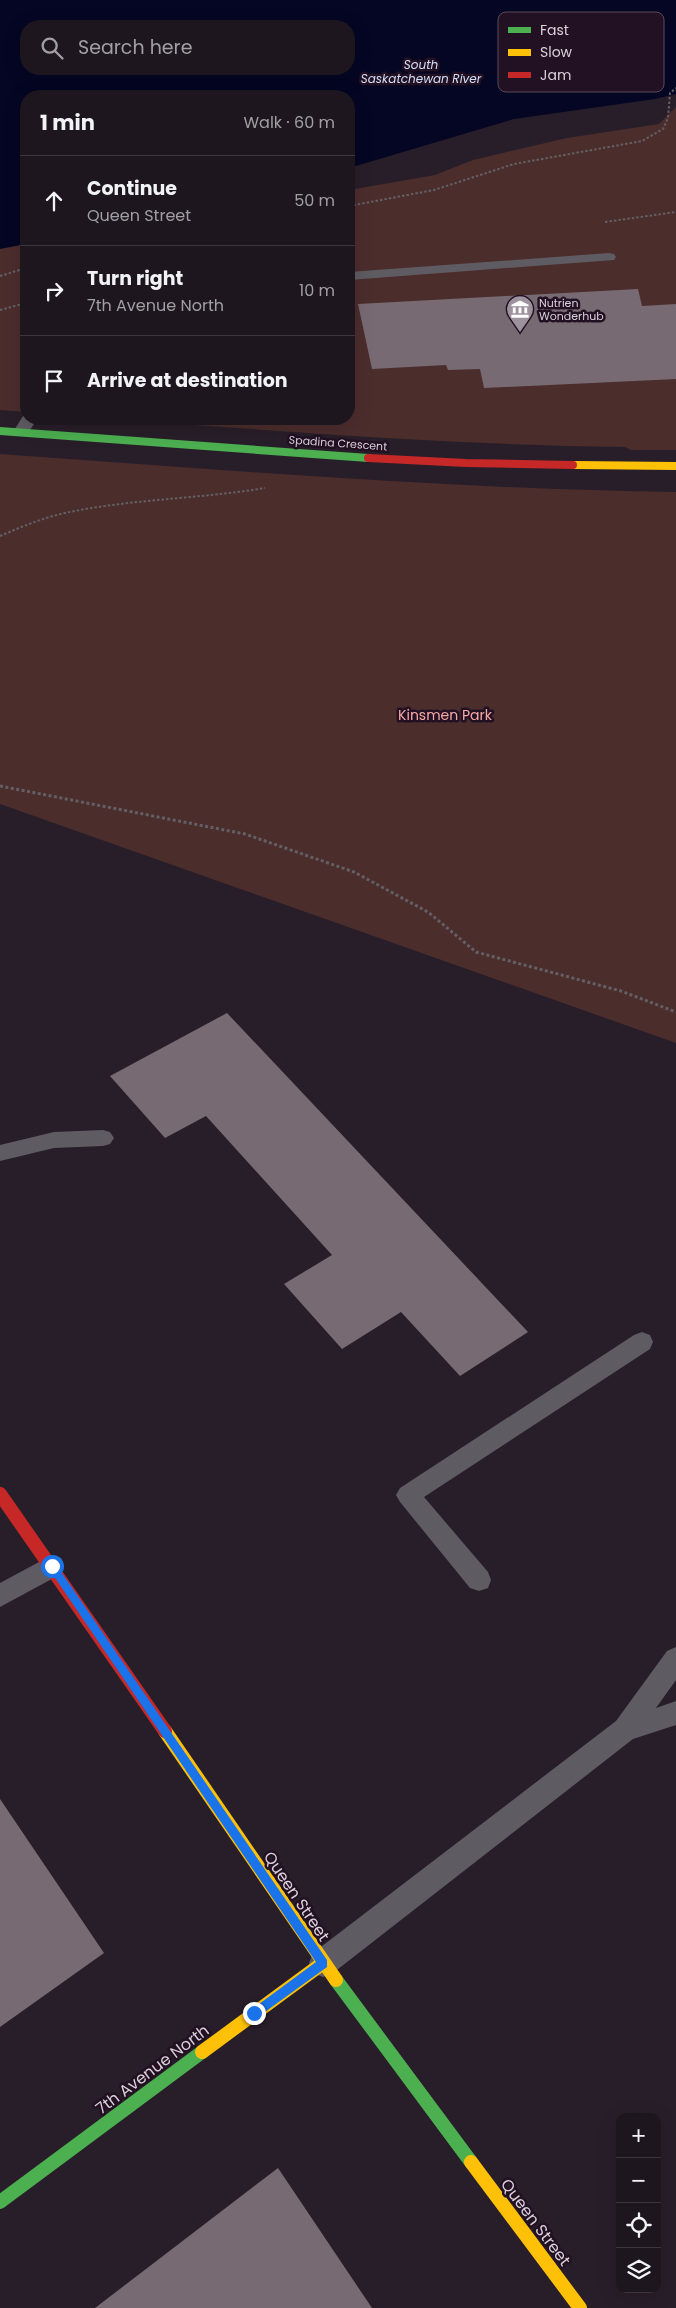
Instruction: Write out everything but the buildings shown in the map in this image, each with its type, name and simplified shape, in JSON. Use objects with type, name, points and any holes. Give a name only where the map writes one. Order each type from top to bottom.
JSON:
[{"type":"street","name":"Spadina Crescent","points":[[0,431],[25,426],[357,458],[476,463],[676,466]]},
{"type":"street","name":"Queen Street","points":[[0,1494],[52,1566],[323,1963],[580,2308]]},
{"type":"street","name":"7th Avenue North","points":[[0,2202],[323,1963]]},
{"type":"lane","points":[[355,276],[608,257]]},
{"type":"lane","points":[[0,1153],[54,1140],[103,1138]]},
{"type":"lane","points":[[479,1580],[408,1495],[642,1342]]},
{"type":"lane","points":[[0,1596],[52,1566]]},
{"type":"lane","points":[[323,1963],[625,1730],[676,1660]]},
{"type":"lane","points":[[625,1730],[676,1713]]},
{"type":"path","points":[[355,205],[434,190],[514,164],[642,141],[658,135],[665,129],[670,92],[676,88]]},
{"type":"path","points":[[0,276],[20,269]]},
{"type":"path","points":[[0,310],[20,305]]},
{"type":"path","points":[[0,536],[24,524],[100,506],[238,494],[266,488]]},
{"type":"path","points":[[0,786],[245,834],[354,872],[428,912],[476,952],[621,991],[676,1012]]},
{"type":"green space","points":[[676,107],[676,450],[631,450],[625,447],[432,440],[193,425],[355,425],[355,189],[435,175],[473,160],[567,138],[659,124]]},
{"type":"green space","points":[[20,234],[20,412],[0,410],[0,239]]},
{"type":"green space","name":"Kinsmen Park","points":[[0,454],[422,483],[676,492],[676,1043],[0,804]]},
{"type":"water","name":"South Saskatchewan River","points":[[0,0],[676,0],[676,94],[655,99],[514,119],[355,166],[355,90],[20,90],[20,245],[0,249]]},
{"type":"traffic: fast","points":[[0,431],[368,458]]},
{"type":"traffic: fast","points":[[336,1980],[471,2162]]},
{"type":"traffic: fast","points":[[0,2202],[202,2052]]},
{"type":"traffic: slow","points":[[573,465],[676,466]]},
{"type":"traffic: slow","points":[[165,1731],[336,1980]]},
{"type":"traffic: slow","points":[[202,2052],[323,1963]]},
{"type":"traffic: slow","points":[[471,2162],[580,2308]]},
{"type":"traffic: jam","points":[[368,458],[466,463],[573,465]]},
{"type":"traffic: jam","points":[[0,1494],[52,1566],[165,1731]]},
{"type":"place","name":"Nutrien Wonderhub","points":[[520,333]]},
{"type":"route","points":[[52,1566],[323,1963],[254,2013]]}]
